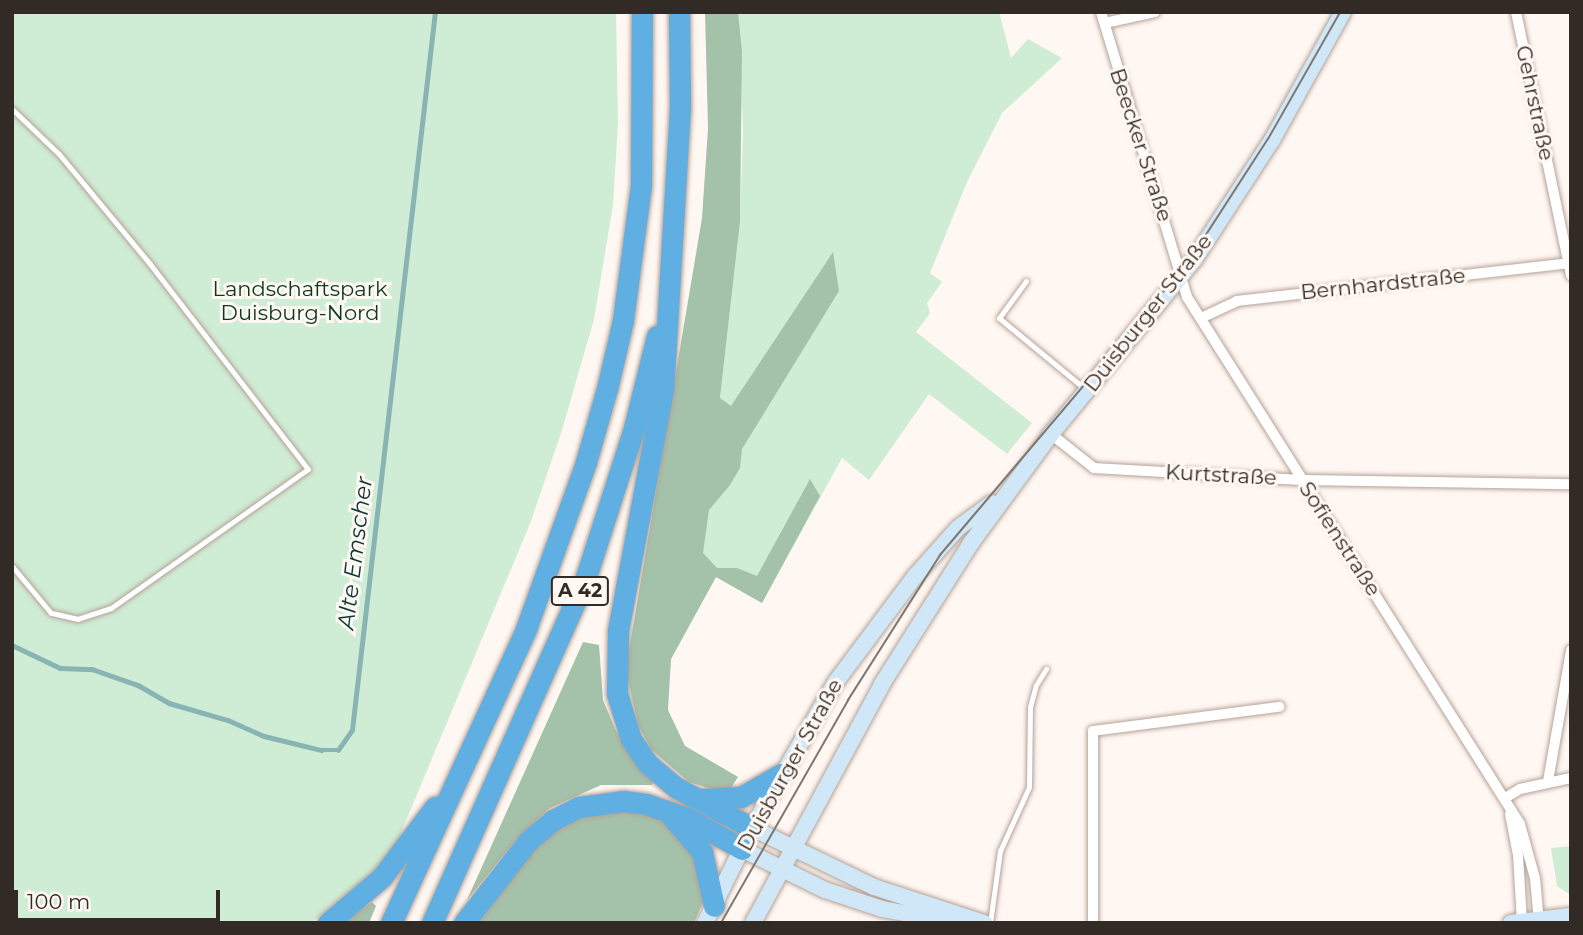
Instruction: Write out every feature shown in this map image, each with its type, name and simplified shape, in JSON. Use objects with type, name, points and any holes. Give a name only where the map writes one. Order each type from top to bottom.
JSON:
[{"type":"highway","name":"A 42","points":[[391,923],[465,766],[548,569],[607,389],[625,307],[641,185],[642,12]]},
{"type":"highway","name":"A 42","points":[[432,923],[586,577],[634,428],[660,322],[673,241],[680,107],[679,12]]},
{"type":"highway","points":[[673,241],[663,390],[625,588],[616,669],[617,694],[631,739],[648,764],[695,799],[752,828]]},
{"type":"highway","points":[[328,923],[382,877],[465,766]]},
{"type":"highway","points":[[695,799],[741,797],[781,774]]},
{"type":"highway","points":[[464,923],[528,841],[553,820],[579,807],[623,800],[664,810],[742,849]]},
{"type":"highway","points":[[664,810],[702,852],[710,914]]},
{"type":"main road","name":"Duisburger Straße","points":[[752,923],[882,684],[1003,496],[1181,278],[1272,140],[1343,12]]},
{"type":"main road","name":"Duisburger Straße","points":[[710,914],[781,774],[835,682],[891,604],[958,528],[1003,496]]},
{"type":"main road","points":[[752,828],[874,887],[984,923]]},
{"type":"main road","points":[[742,849],[782,871],[883,909],[958,923]]},
{"type":"main road","points":[[1511,923],[1571,916]]},
{"type":"street","points":[[1103,18],[1155,12]]},
{"type":"street","name":"Gehrstraße","points":[[1516,12],[1571,275]]},
{"type":"street","name":"Beecker Straße","points":[[1103,18],[1181,278]]},
{"type":"street","name":"Bernhardstraße","points":[[1201,318],[1237,301],[1569,263]]},
{"type":"street","name":"Sofienstraße","points":[[1181,278],[1201,318],[1505,798],[1530,855],[1539,921]]},
{"type":"street","name":"Kurtstraße","points":[[1051,434],[1094,468],[1302,480],[1571,484]]},
{"type":"street","points":[[1548,781],[1571,650]]},
{"type":"street","points":[[1093,923],[1093,731],[1187,715],[1279,707]]},
{"type":"street","points":[[1505,798],[1548,781],[1571,778]]},
{"type":"street","name":"Sofienstraße","points":[[1505,798],[1518,855],[1522,922]]},
{"type":"lane","points":[[12,108],[59,154],[150,264],[308,469],[111,608],[78,618],[51,613],[12,566]]},
{"type":"lane","points":[[1026,281],[999,318],[1087,390]]},
{"type":"lane","points":[[990,923],[1000,851],[1029,787],[1030,707],[1036,685],[1046,669]]},
{"type":"green space","name":"Landschaftspark Duisburg-Nord","points":[[12,12],[616,12],[618,123],[613,205],[594,319],[562,430],[531,521],[398,840],[375,870],[311,923],[12,923]]},
{"type":"green space","points":[[705,12],[738,12],[742,52],[740,222],[720,398],[731,406],[833,252],[839,291],[742,449],[740,468],[730,485],[709,510],[703,553],[717,568],[737,568],[757,576],[810,479],[820,496],[762,603],[716,577],[671,659],[668,710],[685,746],[738,777],[727,794],[689,782],[651,749],[638,725],[626,669],[702,218],[708,128]]},
{"type":"green space","points":[[738,12],[999,12],[1011,58],[1028,39],[1062,58],[1002,113],[967,182],[930,273],[942,282],[927,303],[930,313],[916,332],[1032,423],[1007,454],[929,394],[869,480],[842,458],[762,603],[716,577],[671,659],[667,710],[685,746],[738,777],[689,782],[650,749],[629,695],[626,669],[630,632],[730,407],[720,398],[740,222],[743,130]]},
{"type":"green space","points":[[583,642],[599,645],[603,700],[616,731],[655,778],[652,785],[601,785],[550,808],[519,836],[467,900]]},
{"type":"green space","points":[[602,808],[653,816],[674,829],[693,848],[707,893],[694,923],[479,923],[532,851],[560,826]]},
{"type":"green space","points":[[1571,846],[1570,895],[1557,886],[1551,848]]},
{"type":"green space","points":[[372,902],[376,906],[369,923],[344,923]]},
{"type":"waterway","name":"Alte Emscher","points":[[12,645],[60,668],[92,669],[138,685],[169,703],[228,720],[264,736],[321,750],[338,750],[352,730],[435,12]]},
{"type":"tram line","points":[[721,923],[848,700],[940,555],[1187,264],[1268,139],[1340,12]]}]
